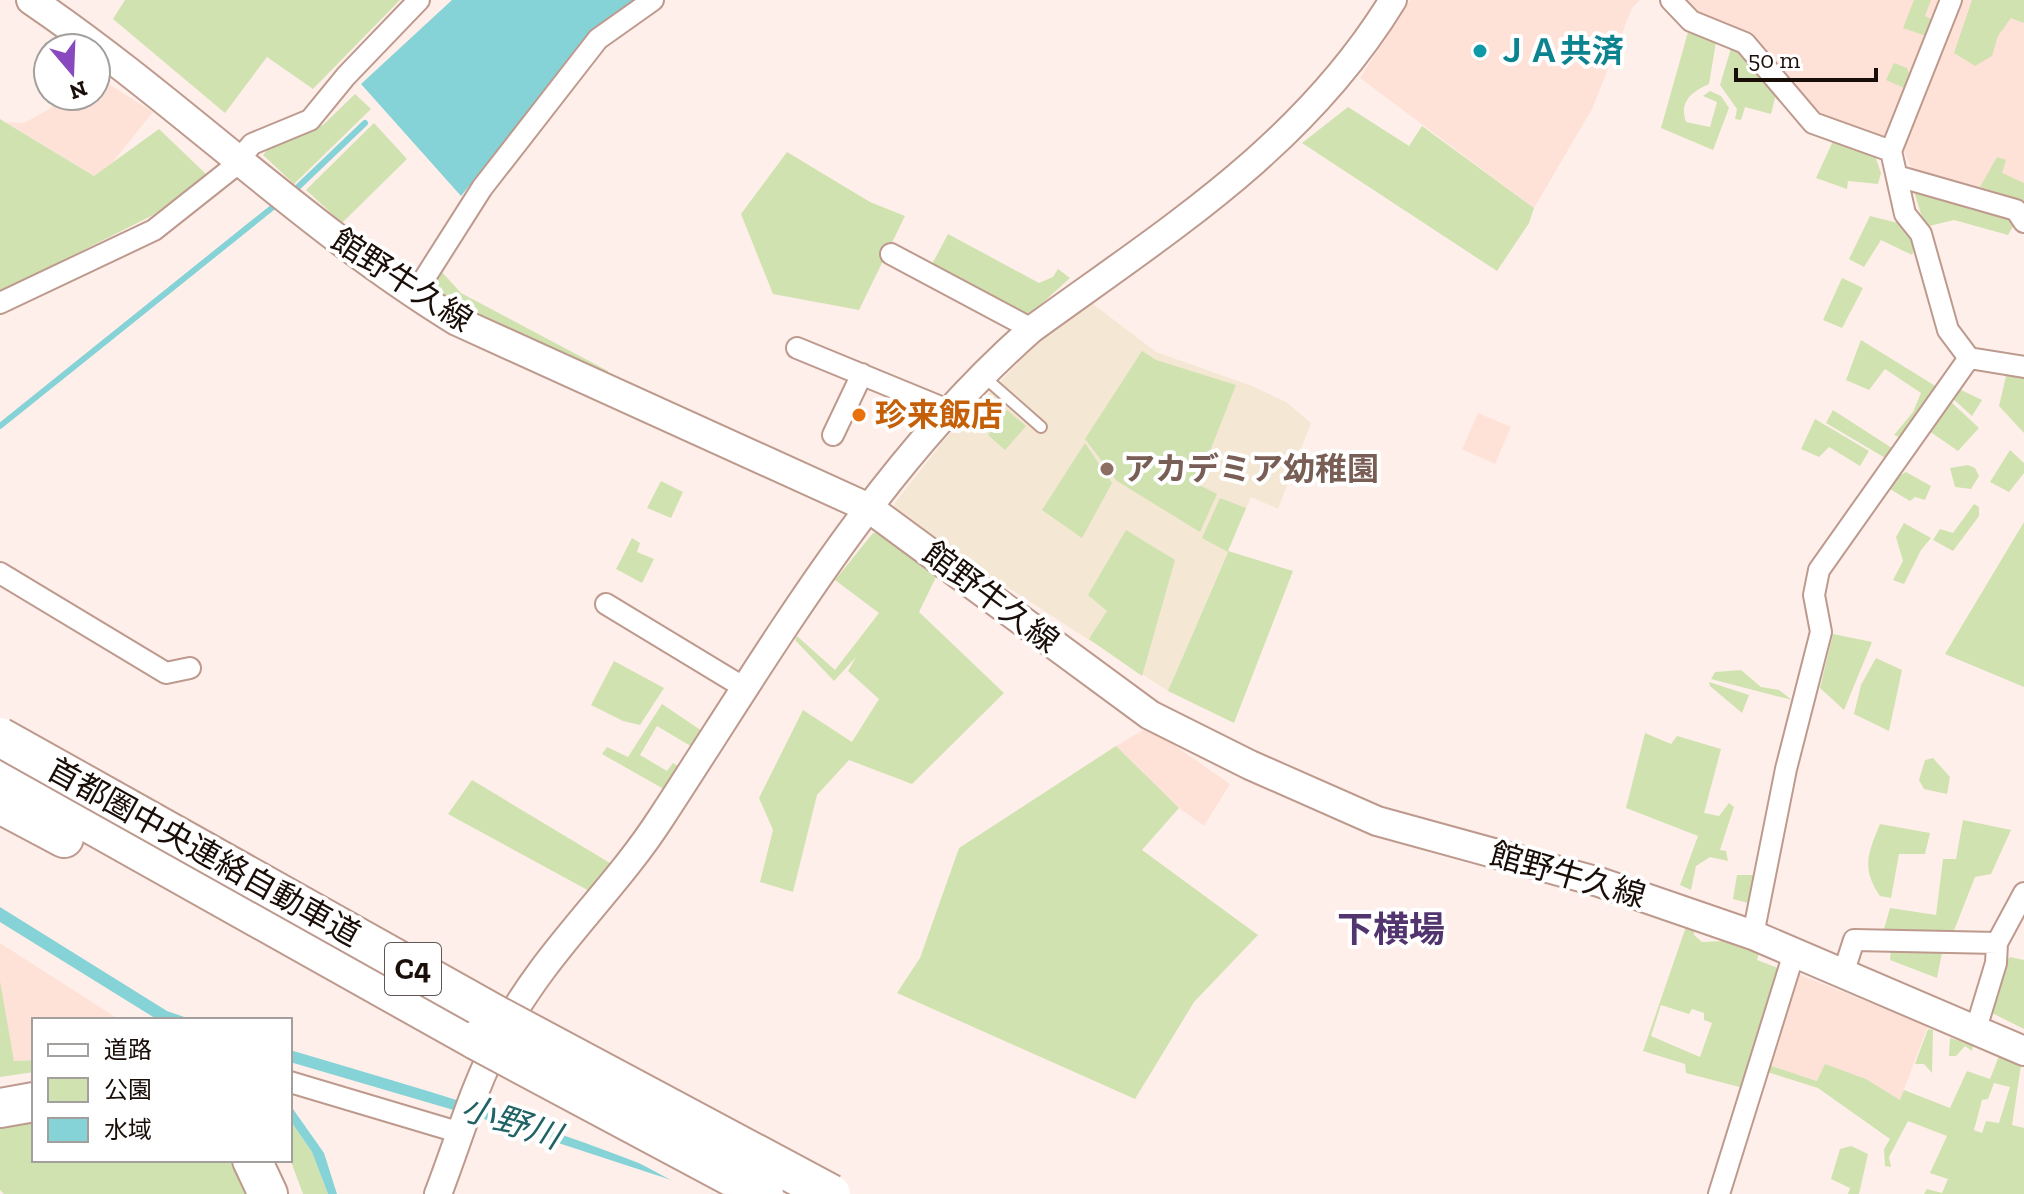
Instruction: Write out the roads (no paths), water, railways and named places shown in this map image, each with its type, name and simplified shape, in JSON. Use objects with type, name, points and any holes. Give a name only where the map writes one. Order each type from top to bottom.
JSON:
[{"type":"highway","name":"首都圏中央連絡自動車道","points":[[0,737],[498,1016],[831,1194]]},
{"type":"highway","name":"首都圏中央連絡自動車道","points":[[0,773],[476,1040],[764,1194]]},
{"type":"highway","points":[[0,804],[363,997],[476,1040]]},
{"type":"highway","points":[[0,1089],[32,1083]]},
{"type":"highway","points":[[0,1108],[32,1102]]},
{"type":"highway","points":[[253,1162],[268,1194]]},
{"type":"highway","points":[[276,1162],[289,1194]]},
{"type":"main road","name":"館野牛久線","points":[[33,1],[103,51],[324,228],[414,295],[457,321],[869,508],[1150,715],[1202,743],[1377,821],[1599,882],[1753,935],[2024,1051]]},
{"type":"street","points":[[0,303],[154,230],[241,160],[252,144],[310,120],[346,76],[419,0]]},
{"type":"street","points":[[414,295],[482,188],[598,39],[653,0]]},
{"type":"street","points":[[438,1194],[477,1088],[500,1036],[526,994],[659,821],[793,610],[869,508],[948,410],[1032,329],[1226,187],[1288,134],[1342,73],[1393,0]]},
{"type":"street","points":[[1671,0],[1691,21],[1745,43],[1813,123],[1891,151]]},
{"type":"street","points":[[1951,0],[1891,151],[1905,214],[1921,234],[1948,330],[1969,358],[2024,367]]},
{"type":"street","points":[[1897,176],[2016,210],[2024,222]]},
{"type":"street","points":[[891,254],[1032,329]]},
{"type":"street","points":[[797,348],[948,410]]},
{"type":"street","points":[[1753,935],[1786,769],[1821,632],[1814,595],[1819,570],[1969,358]]},
{"type":"street","points":[[833,435],[862,374]]},
{"type":"street","points":[[0,573],[166,673],[190,668]]},
{"type":"street","points":[[606,604],[743,687]]},
{"type":"street","points":[[1975,1032],[1996,963],[1997,943],[2024,893]]},
{"type":"street","points":[[1843,974],[1854,940],[1997,943]]},
{"type":"street","points":[[1719,1194],[1794,953]]},
{"type":"street","points":[[292,1083],[463,1128]]},
{"type":"lane","points":[[982,375],[1041,427]]},
{"type":"water","points":[[452,0],[636,0],[594,29],[461,196],[361,84]]},
{"type":"water","points":[[0,907],[167,1011],[187,1018],[155,1018],[0,922]]},
{"type":"water","name":"小野川","points":[[292,1051],[557,1133],[714,1194],[491,1121],[292,1063]]},
{"type":"water","points":[[293,1109],[324,1153],[337,1194],[328,1194],[312,1152],[292,1123]]},
{"type":"waterway","points":[[299,186],[365,123]]},
{"type":"waterway","points":[[0,426],[273,207]]},
{"type":"place","name":"ＪＡ共済","points":[[1480,51]]},
{"type":"place","name":"珍来飯店","points":[[859,415]]},
{"type":"place","name":"アカデミア幼稚園","points":[[1107,469]]},
{"type":"district","name":"下横場","points":[[1391,929]]}]
